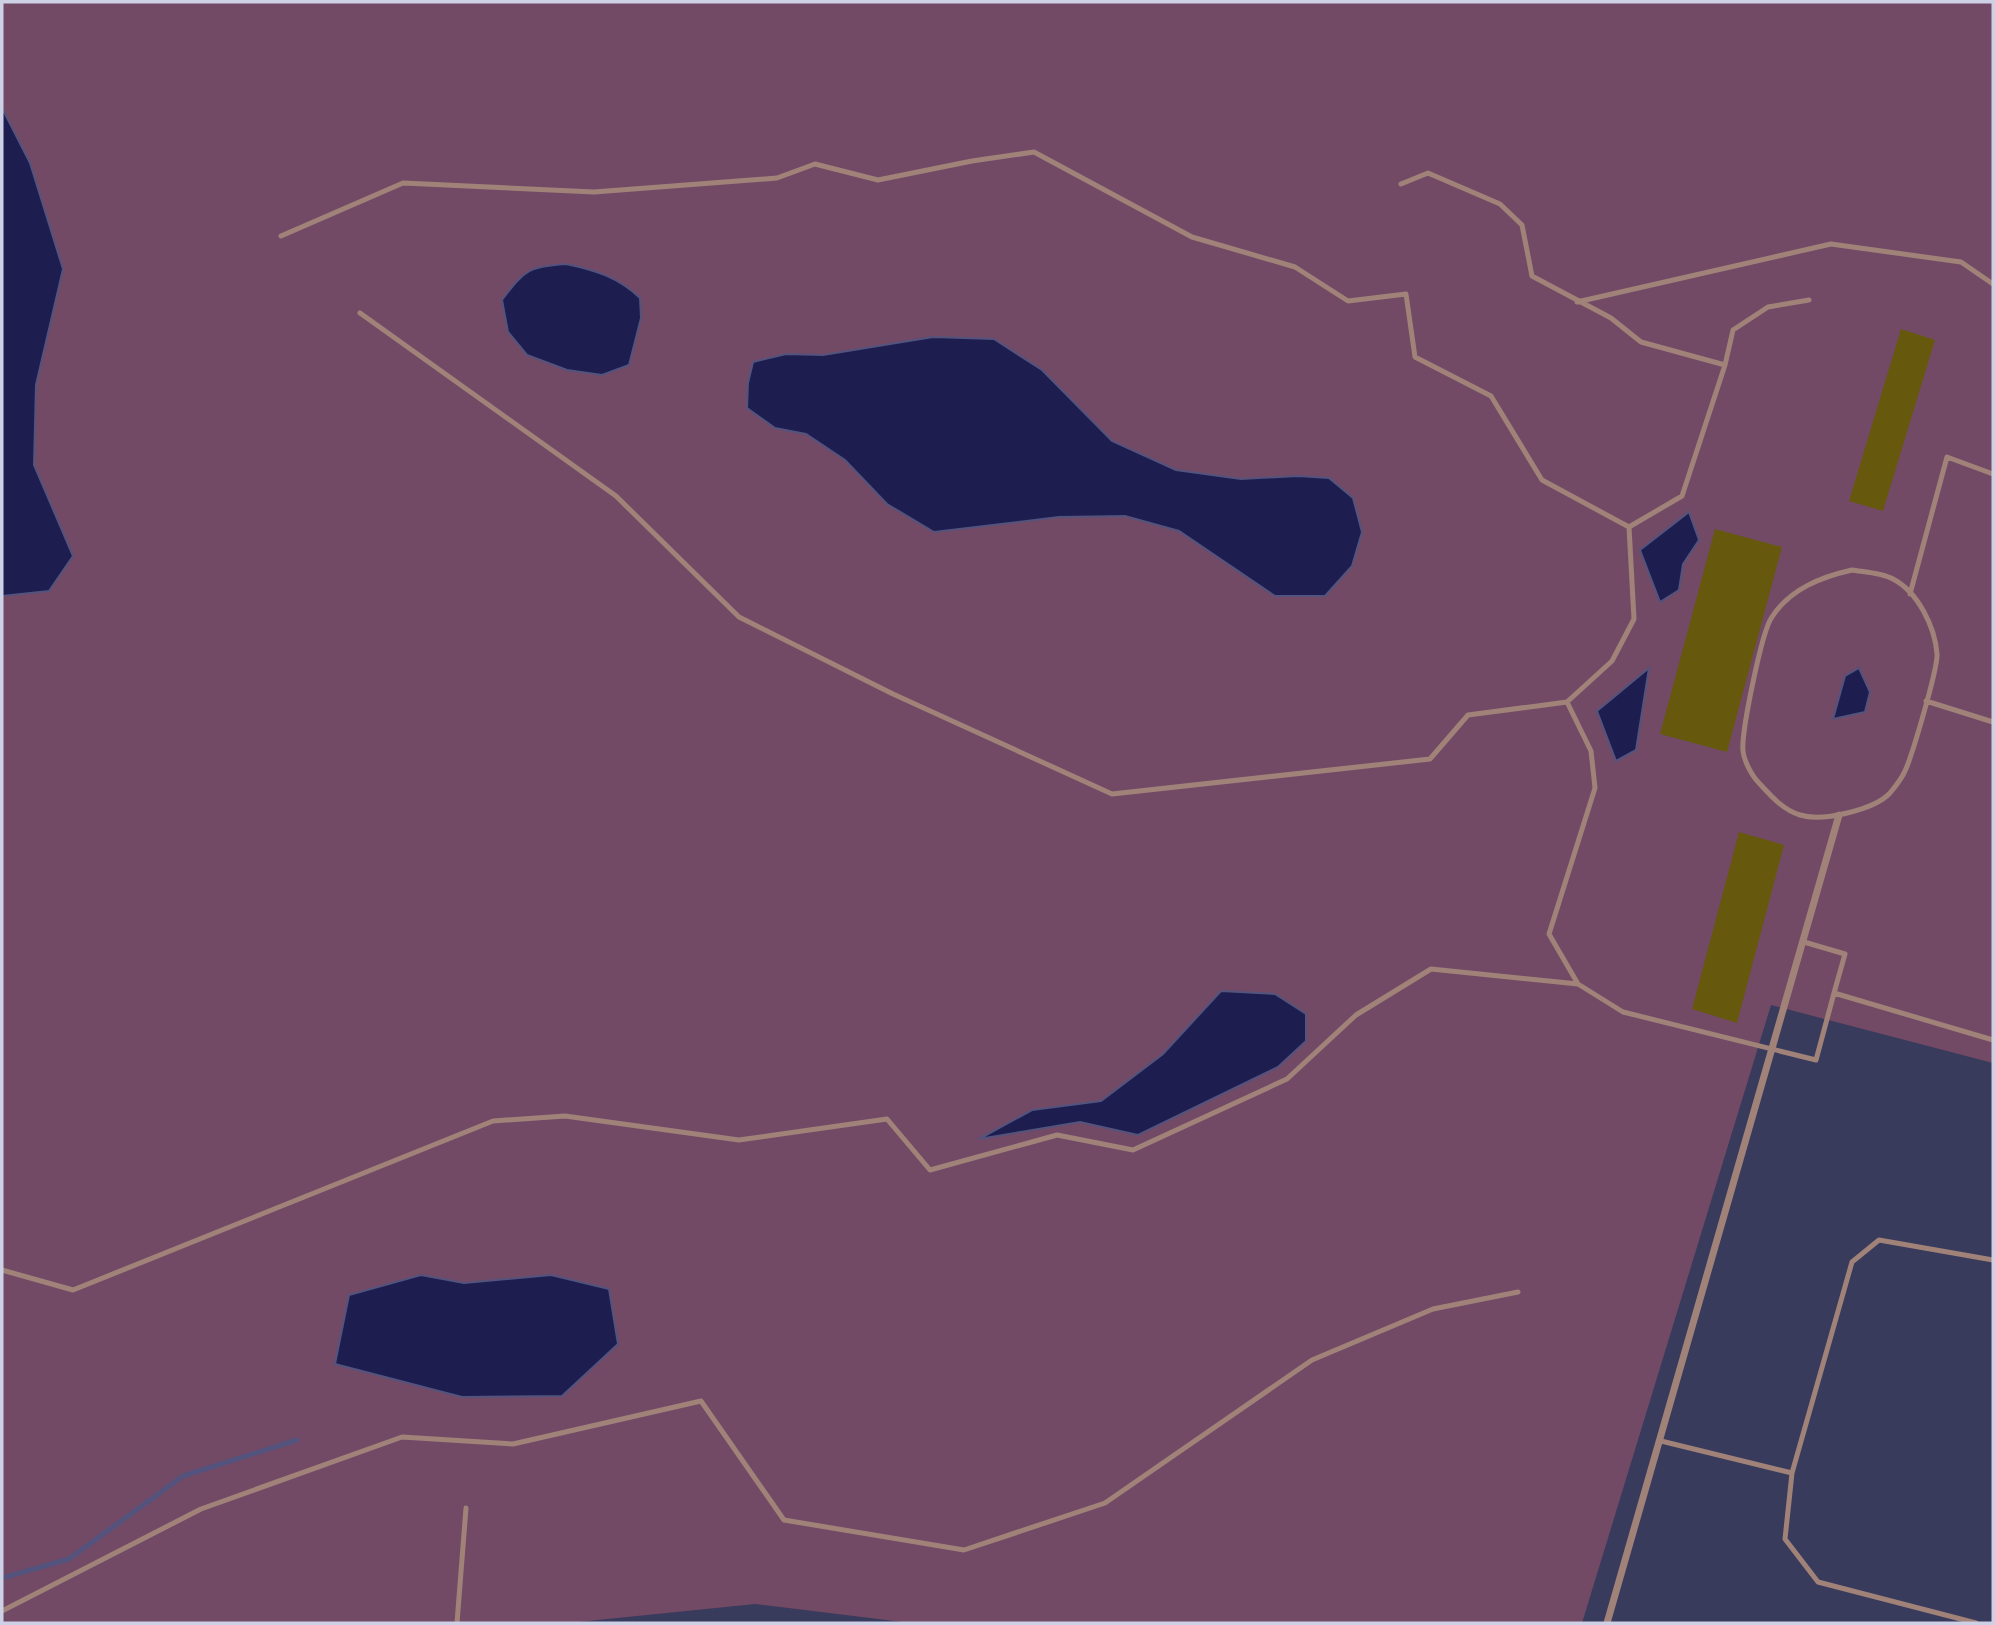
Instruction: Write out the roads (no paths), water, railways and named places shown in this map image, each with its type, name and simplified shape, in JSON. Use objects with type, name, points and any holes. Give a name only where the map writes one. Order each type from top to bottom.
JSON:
[{"type":"street","points":[[1607,1623],[1839,815]]},
{"type":"lane","points":[[281,236],[403,183],[594,192],[777,178],[815,164],[878,180],[1034,152],[1192,237],[1295,267],[1348,301],[1406,293],[1415,357],[1491,396],[1542,480],[1629,527]]},
{"type":"lane","points":[[1401,184],[1428,173],[1500,204],[1522,225],[1532,276],[1611,318],[1641,342],[1726,365]]},
{"type":"lane","points":[[1577,302],[1832,244],[1961,262],[1993,284]]},
{"type":"lane","points":[[1629,527],[1682,496],[1726,365],[1733,330],[1768,307],[1809,300]]},
{"type":"lane","points":[[360,313],[617,496],[739,617],[893,694],[1112,794],[1430,759],[1468,715],[1567,702],[1612,661],[1634,619],[1629,527]]},
{"type":"lane","points":[[1910,594],[1947,457],[1993,474]]},
{"type":"lane","points":[[1852,570],[1893,579],[1910,594],[1926,615],[1938,656],[1926,701],[1905,772],[1888,794],[1864,809],[1839,815],[1801,816],[1776,802],[1753,778],[1743,752],[1746,716],[1770,618],[1806,585],[1828,576],[1852,570]]},
{"type":"lane","points":[[1926,701],[1993,722]]},
{"type":"lane","points":[[1567,702],[1591,751],[1595,788],[1549,934],[1578,984]]},
{"type":"lane","points":[[2,1269],[73,1290],[493,1121],[565,1116],[739,1140],[887,1119],[930,1170],[1057,1135],[1133,1150],[1287,1079],[1356,1015],[1431,969],[1578,984],[1623,1013],[1816,1060],[1845,954],[1804,942]]},
{"type":"lane","points":[[1835,993],[1993,1040]]},
{"type":"lane","points":[[1976,1623],[1818,1582],[1785,1539],[1792,1473],[1852,1262],[1880,1240],[1993,1260]]},
{"type":"lane","points":[[2,1611],[201,1509],[402,1437],[513,1444],[701,1401],[784,1520],[964,1550],[1105,1503],[1312,1360],[1433,1310],[1518,1292]]},
{"type":"lane","points":[[1661,1441],[1792,1473]]},
{"type":"lane","points":[[457,1623],[466,1508]]},
{"type":"waterway","points":[[2,1578],[69,1559],[183,1476],[297,1440]]}]
